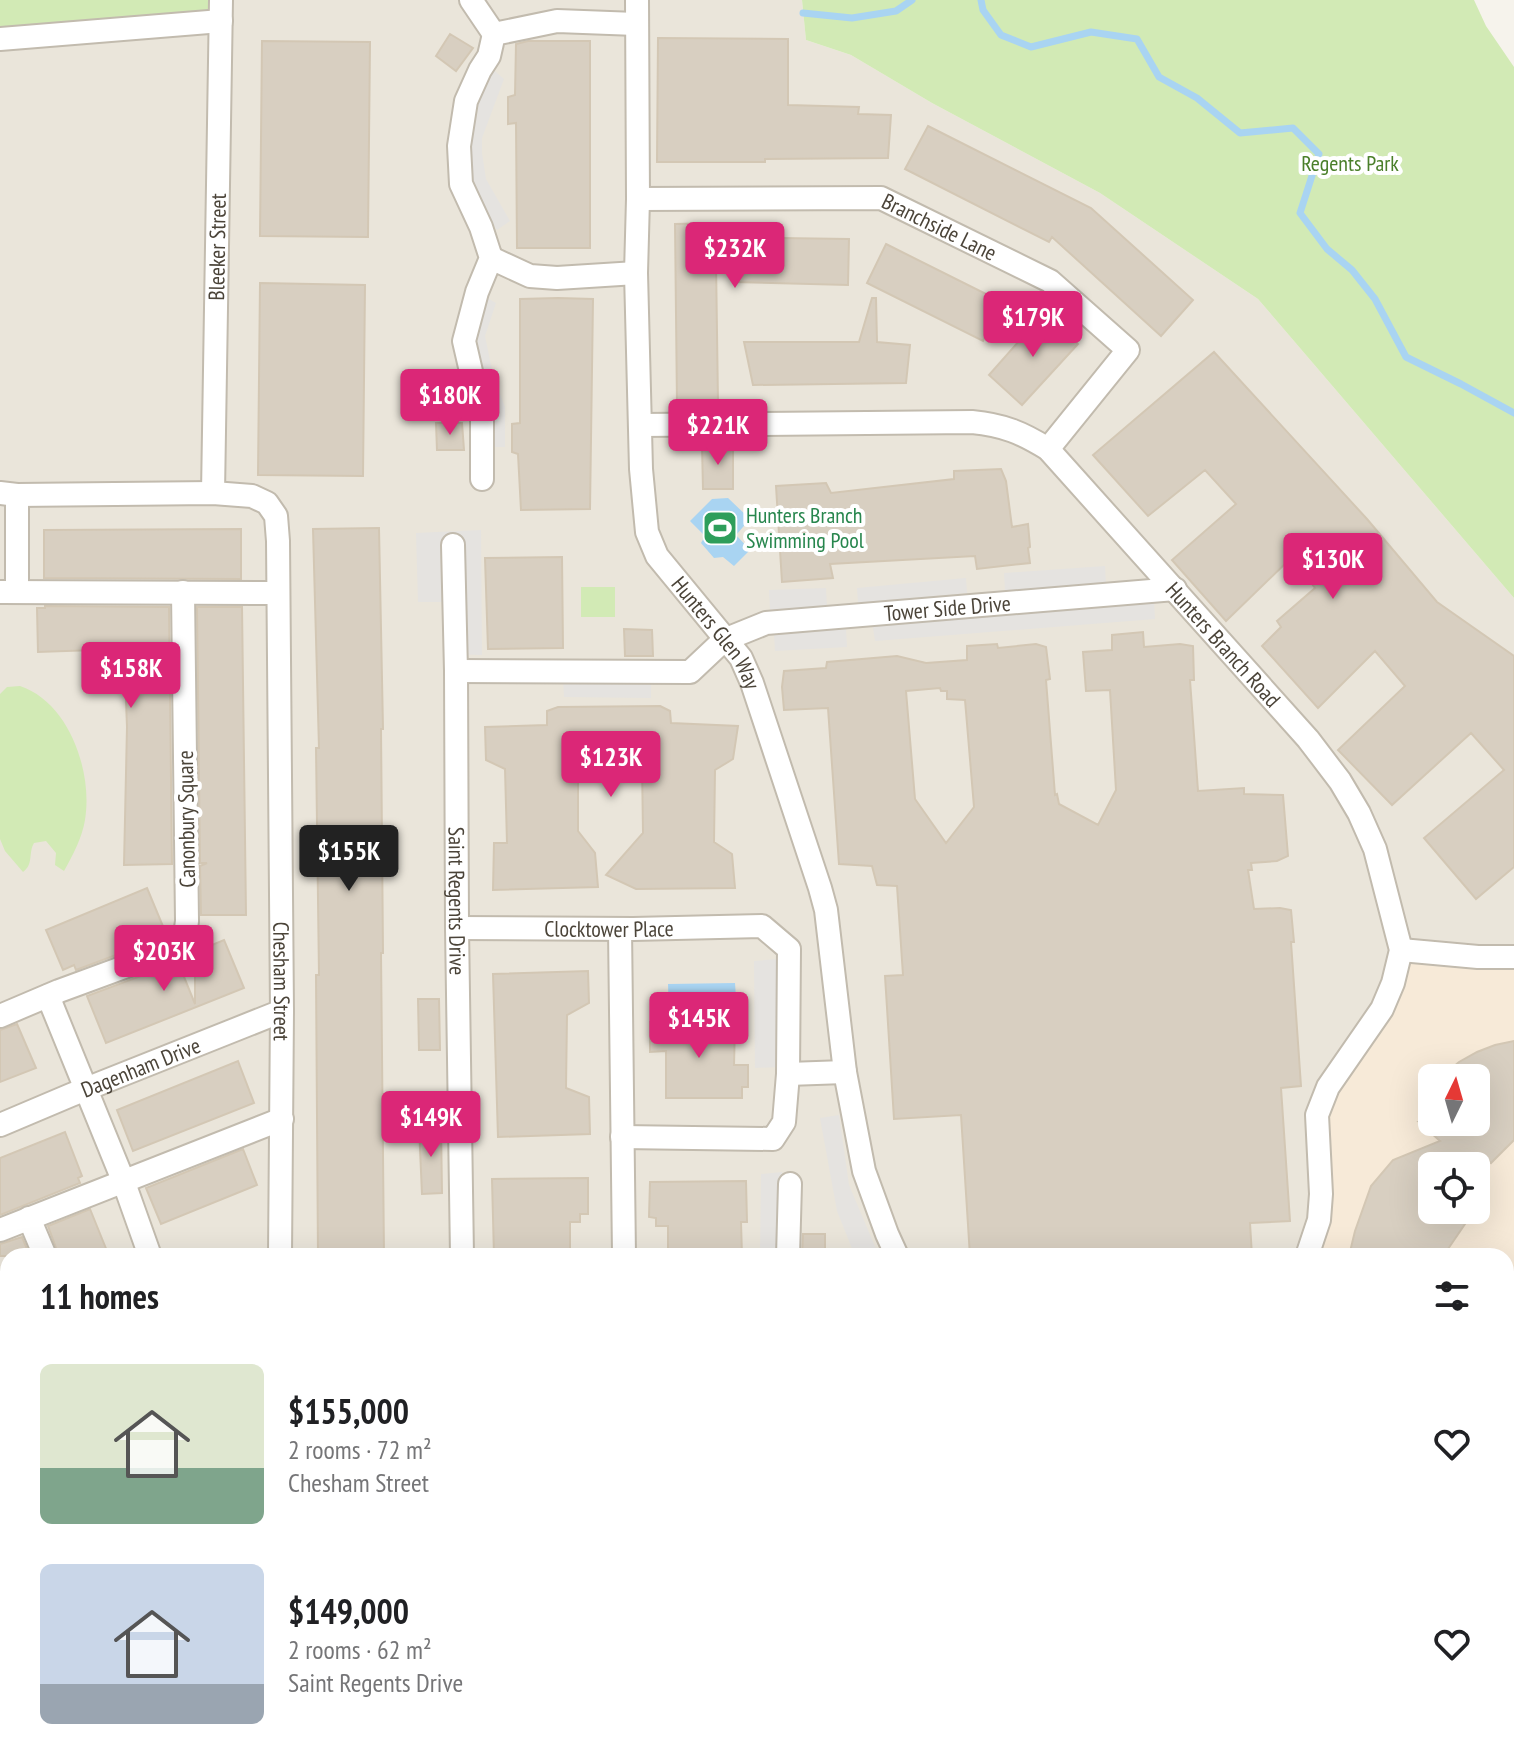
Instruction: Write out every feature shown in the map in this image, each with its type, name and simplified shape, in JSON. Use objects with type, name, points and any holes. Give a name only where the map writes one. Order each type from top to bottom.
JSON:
[{"type":"street","points":[[471,0],[494,34],[489,56],[466,101],[459,146],[461,184],[491,258],[477,292],[464,341],[482,419],[482,479]]},
{"type":"street","name":"Hunters Glen Way","points":[[637,0],[636,273],[643,506],[647,532],[657,556],[741,658],[752,683],[826,910],[845,1072],[864,1171],[893,1248]]},
{"type":"street","points":[[0,39],[221,11]]},
{"type":"street","name":"Bleeker Street","points":[[213,493],[221,11]]},
{"type":"street","points":[[494,34],[557,21],[636,24]]},
{"type":"street","name":"Branchside Lane","points":[[638,199],[881,198],[1050,281],[1128,350],[1048,449]]},
{"type":"street","points":[[491,258],[530,276],[557,278],[636,273]]},
{"type":"street","name":"Hunters Branch Road","points":[[640,425],[972,422],[996,424],[1022,433],[1048,449],[1308,739],[1340,781],[1375,849],[1401,950],[1393,983],[1382,1009],[1328,1087],[1317,1115],[1321,1194],[1313,1248]]},
{"type":"street","points":[[213,493],[8,494],[9,592],[278,593]]},
{"type":"street","name":"Chesham Street","points":[[213,493],[252,496],[267,503],[276,516],[282,1011],[280,1248]]},
{"type":"street","name":"Saint Regents Drive","points":[[453,545],[462,1248]]},
{"type":"street","name":"Tower Side Drive","points":[[724,640],[766,623],[1175,589]]},
{"type":"street","name":"Canonbury Square","points":[[0,1016],[184,943],[187,921],[183,592]]},
{"type":"street","points":[[456,671],[690,672],[724,640]]},
{"type":"street","name":"Clocktower Place","points":[[457,928],[762,926],[789,949],[788,1074]]},
{"type":"street","points":[[620,929],[624,1248]]},
{"type":"street","points":[[1401,950],[1514,957]]},
{"type":"street","points":[[48,996],[123,1180],[147,1248]]},
{"type":"street","name":"Dagenham Drive","points":[[0,1125],[282,1011]]},
{"type":"street","points":[[622,1137],[773,1139],[784,1122],[788,1074],[845,1072]]},
{"type":"street","points":[[0,1230],[282,1119]]},
{"type":"street","points":[[788,1248],[790,1184]]},
{"type":"street","points":[[29,1218],[42,1248]]},
{"type":"shaded area","points":[[218,0],[802,0],[806,40],[851,55],[932,103],[1100,193],[1258,299],[1514,598],[1514,954],[1438,1064],[1418,1064],[1418,1092],[1310,1248],[0,1248],[0,39]]},
{"type":"shaded area","points":[[489,66],[504,79],[482,138],[486,179],[510,221],[497,230],[468,187],[464,126]]},
{"type":"shaded area","points":[[480,294],[496,303],[485,336],[493,375],[505,407],[505,447],[487,447],[469,341]]},
{"type":"shaded area","points":[[481,530],[482,655],[448,654],[449,602],[418,602],[416,533]]},
{"type":"shaded area","points":[[1105,566],[1106,584],[1005,591],[1004,573]]},
{"type":"shaded area","points":[[966,578],[967,593],[858,603],[857,588]]},
{"type":"shaded area","points":[[826,588],[827,607],[770,610],[769,590]]},
{"type":"shaded area","points":[[1154,601],[1155,619],[875,641],[872,622]]},
{"type":"shaded area","points":[[846,629],[847,647],[775,651],[774,634]]},
{"type":"shaded area","points":[[651,678],[651,698],[564,697],[563,679]]},
{"type":"shaded area","points":[[1514,954],[1514,1248],[1305,1248],[1317,1115],[1399,964]]},
{"type":"shaded area","points":[[777,959],[778,1067],[755,1068],[754,961]]},
{"type":"shaded area","points":[[839,1115],[849,1185],[876,1248],[852,1248],[837,1211],[820,1118]]},
{"type":"shaded area","points":[[782,1172],[781,1248],[760,1248],[761,1174]]},
{"type":"green space","points":[[0,0],[221,0],[201,22],[0,39]]},
{"type":"green space","name":"Regents Park","points":[[802,0],[1474,0],[1486,26],[1514,67],[1514,598],[1258,299],[1100,193],[932,103],[851,55],[806,40]]},
{"type":"green space","points":[[581,587],[615,587],[615,617],[581,617]]},
{"type":"green space","points":[[20,686],[37,694],[52,707],[74,741],[81,761],[87,801],[85,820],[64,871],[55,865],[56,853],[46,841],[34,843],[29,866],[23,872],[5,851],[0,839],[0,694],[7,687]]},
{"type":"water","name":"Hunters Branch Swimming Pool","points":[[728,498],[750,519],[736,535],[750,550],[734,566],[723,557],[714,558],[701,543],[705,536],[690,521],[712,499]]},
{"type":"water","points":[[735,983],[737,1013],[669,1013],[668,984]]},
{"type":"building","points":[[450,34],[473,48],[456,71],[436,56]]},
{"type":"building","points":[[658,38],[788,39],[788,105],[859,107],[858,114],[891,115],[888,158],[657,162]]},
{"type":"building","points":[[262,41],[370,42],[368,237],[260,236]]},
{"type":"building","points":[[528,41],[590,41],[590,248],[517,248],[516,123],[508,124],[508,97],[515,95],[516,44]]},
{"type":"building","points":[[928,126],[1091,208],[1193,300],[1161,336],[1052,237],[1049,242],[905,169]]},
{"type":"building","points":[[716,223],[716,237],[849,239],[848,285],[733,282],[729,261],[716,262],[718,403],[677,404],[675,224]]},
{"type":"building","points":[[886,244],[1002,302],[983,341],[867,283]]},
{"type":"building","points":[[260,283],[365,285],[363,476],[258,475]]},
{"type":"building","points":[[872,298],[876,298],[877,342],[910,345],[906,383],[753,385],[744,342],[859,342]]},
{"type":"building","points":[[520,299],[593,299],[590,509],[521,510],[518,454],[512,452],[512,424],[520,423]]},
{"type":"building","points":[[1044,313],[1078,344],[1022,405],[989,375]]},
{"type":"building","points":[[1214,352],[1367,519],[1437,602],[1514,656],[1514,867],[1476,899],[1424,838],[1504,770],[1471,733],[1392,805],[1338,750],[1405,686],[1375,651],[1318,708],[1262,646],[1281,627],[1277,621],[1315,588],[1291,558],[1226,621],[1172,560],[1236,504],[1205,470],[1148,516],[1093,455]]},
{"type":"building","points":[[436,423],[462,423],[464,450],[437,450]]},
{"type":"building","points":[[702,445],[733,445],[733,489],[703,489]]},
{"type":"building","points":[[1001,469],[1006,481],[1012,527],[1028,524],[1030,563],[977,569],[975,556],[830,564],[833,578],[782,582],[776,486],[826,483],[831,493],[954,479],[954,471]]},
{"type":"building","points":[[379,528],[383,729],[384,1248],[318,1248],[316,748],[319,748],[313,529]]},
{"type":"building","points":[[241,529],[241,579],[44,578],[44,530]]},
{"type":"building","points":[[562,557],[563,648],[488,649],[485,558]]},
{"type":"building","points":[[169,607],[172,864],[124,865],[127,727],[124,649],[38,652],[37,608]]},
{"type":"building","points":[[197,607],[242,607],[246,915],[201,915],[200,866],[207,863],[200,863]]},
{"type":"building","points":[[624,629],[652,630],[653,656],[625,656]]},
{"type":"building","points":[[1143,632],[1144,647],[1193,646],[1194,680],[1190,680],[1198,791],[1244,788],[1244,794],[1283,795],[1288,856],[1277,861],[1251,863],[1252,870],[1248,870],[1254,909],[1291,910],[1301,1086],[1281,1088],[1290,1221],[1250,1223],[1252,1248],[969,1248],[961,1115],[894,1119],[885,976],[903,975],[897,886],[877,885],[872,866],[839,864],[828,708],[784,710],[784,671],[826,668],[827,662],[897,656],[926,663],[967,660],[967,646],[997,644],[998,648],[1036,644],[1046,647],[1055,795],[1059,804],[1098,825],[1116,790],[1110,690],[1086,691],[1083,652],[1112,650],[1112,635]],"holes":[[[940,688],[947,691],[947,699],[965,700],[974,807],[946,843],[915,799],[906,691]]]},
{"type":"building","points":[[660,706],[670,711],[671,723],[738,726],[733,759],[715,770],[714,842],[732,854],[735,888],[636,889],[606,875],[643,833],[642,763],[594,760],[578,762],[578,831],[595,853],[598,887],[493,890],[494,843],[507,843],[505,769],[486,760],[485,727],[547,725],[547,711],[558,707]]},
{"type":"building","points":[[147,888],[167,936],[76,970],[74,965],[63,970],[46,930]]},
{"type":"building","points":[[224,940],[244,988],[106,1043],[87,996],[178,962],[195,1004],[195,952]]},
{"type":"building","points":[[588,971],[589,1003],[567,1015],[566,1088],[589,1097],[590,1134],[498,1137],[493,974]]},
{"type":"building","points":[[418,999],[439,999],[440,1050],[419,1050]]},
{"type":"building","points":[[650,1022],[735,1025],[734,1065],[748,1065],[748,1087],[742,1087],[742,1098],[666,1098],[666,1051],[650,1052]]},
{"type":"building","points":[[17,1024],[36,1068],[0,1082],[0,1030]]},
{"type":"building","points":[[1514,1041],[1514,1140],[1491,1163],[1490,1152],[1418,1152],[1418,1224],[1465,1224],[1449,1248],[1351,1248],[1371,1186],[1393,1160],[1440,1141],[1434,1136],[1490,1136],[1490,1064],[1457,1064],[1477,1052]]},
{"type":"building","points":[[238,1061],[254,1103],[133,1151],[117,1110]]},
{"type":"building","points":[[419,1126],[441,1126],[442,1193],[422,1194]]},
{"type":"building","points":[[65,1132],[82,1176],[78,1178],[80,1183],[0,1215],[0,1158]]},
{"type":"building","points":[[243,1149],[257,1185],[161,1224],[146,1188]]},
{"type":"building","points":[[588,1178],[588,1214],[580,1214],[580,1222],[570,1222],[570,1248],[494,1248],[492,1179]]},
{"type":"building","points":[[746,1181],[747,1222],[741,1222],[742,1248],[668,1248],[668,1226],[656,1226],[656,1218],[649,1217],[650,1182]]},
{"type":"building","points":[[90,1209],[106,1248],[56,1248],[48,1226]]},
{"type":"building","points":[[803,1234],[825,1234],[825,1248],[802,1248]]},
{"type":"building","points":[[22,1237],[27,1248],[0,1248],[0,1244]]},
{"type":"waterway","points":[[803,13],[852,18],[896,11],[912,0]]},
{"type":"waterway","points":[[981,0],[983,10],[1001,35],[1031,47],[1091,32],[1137,39],[1159,77],[1197,98],[1240,133],[1293,128],[1319,154],[1300,213],[1327,249],[1352,270],[1375,299],[1406,357],[1514,413]]},
{"type":"place","name":"Hunters Branch Swimming Pool","points":[[720,528]]}]
